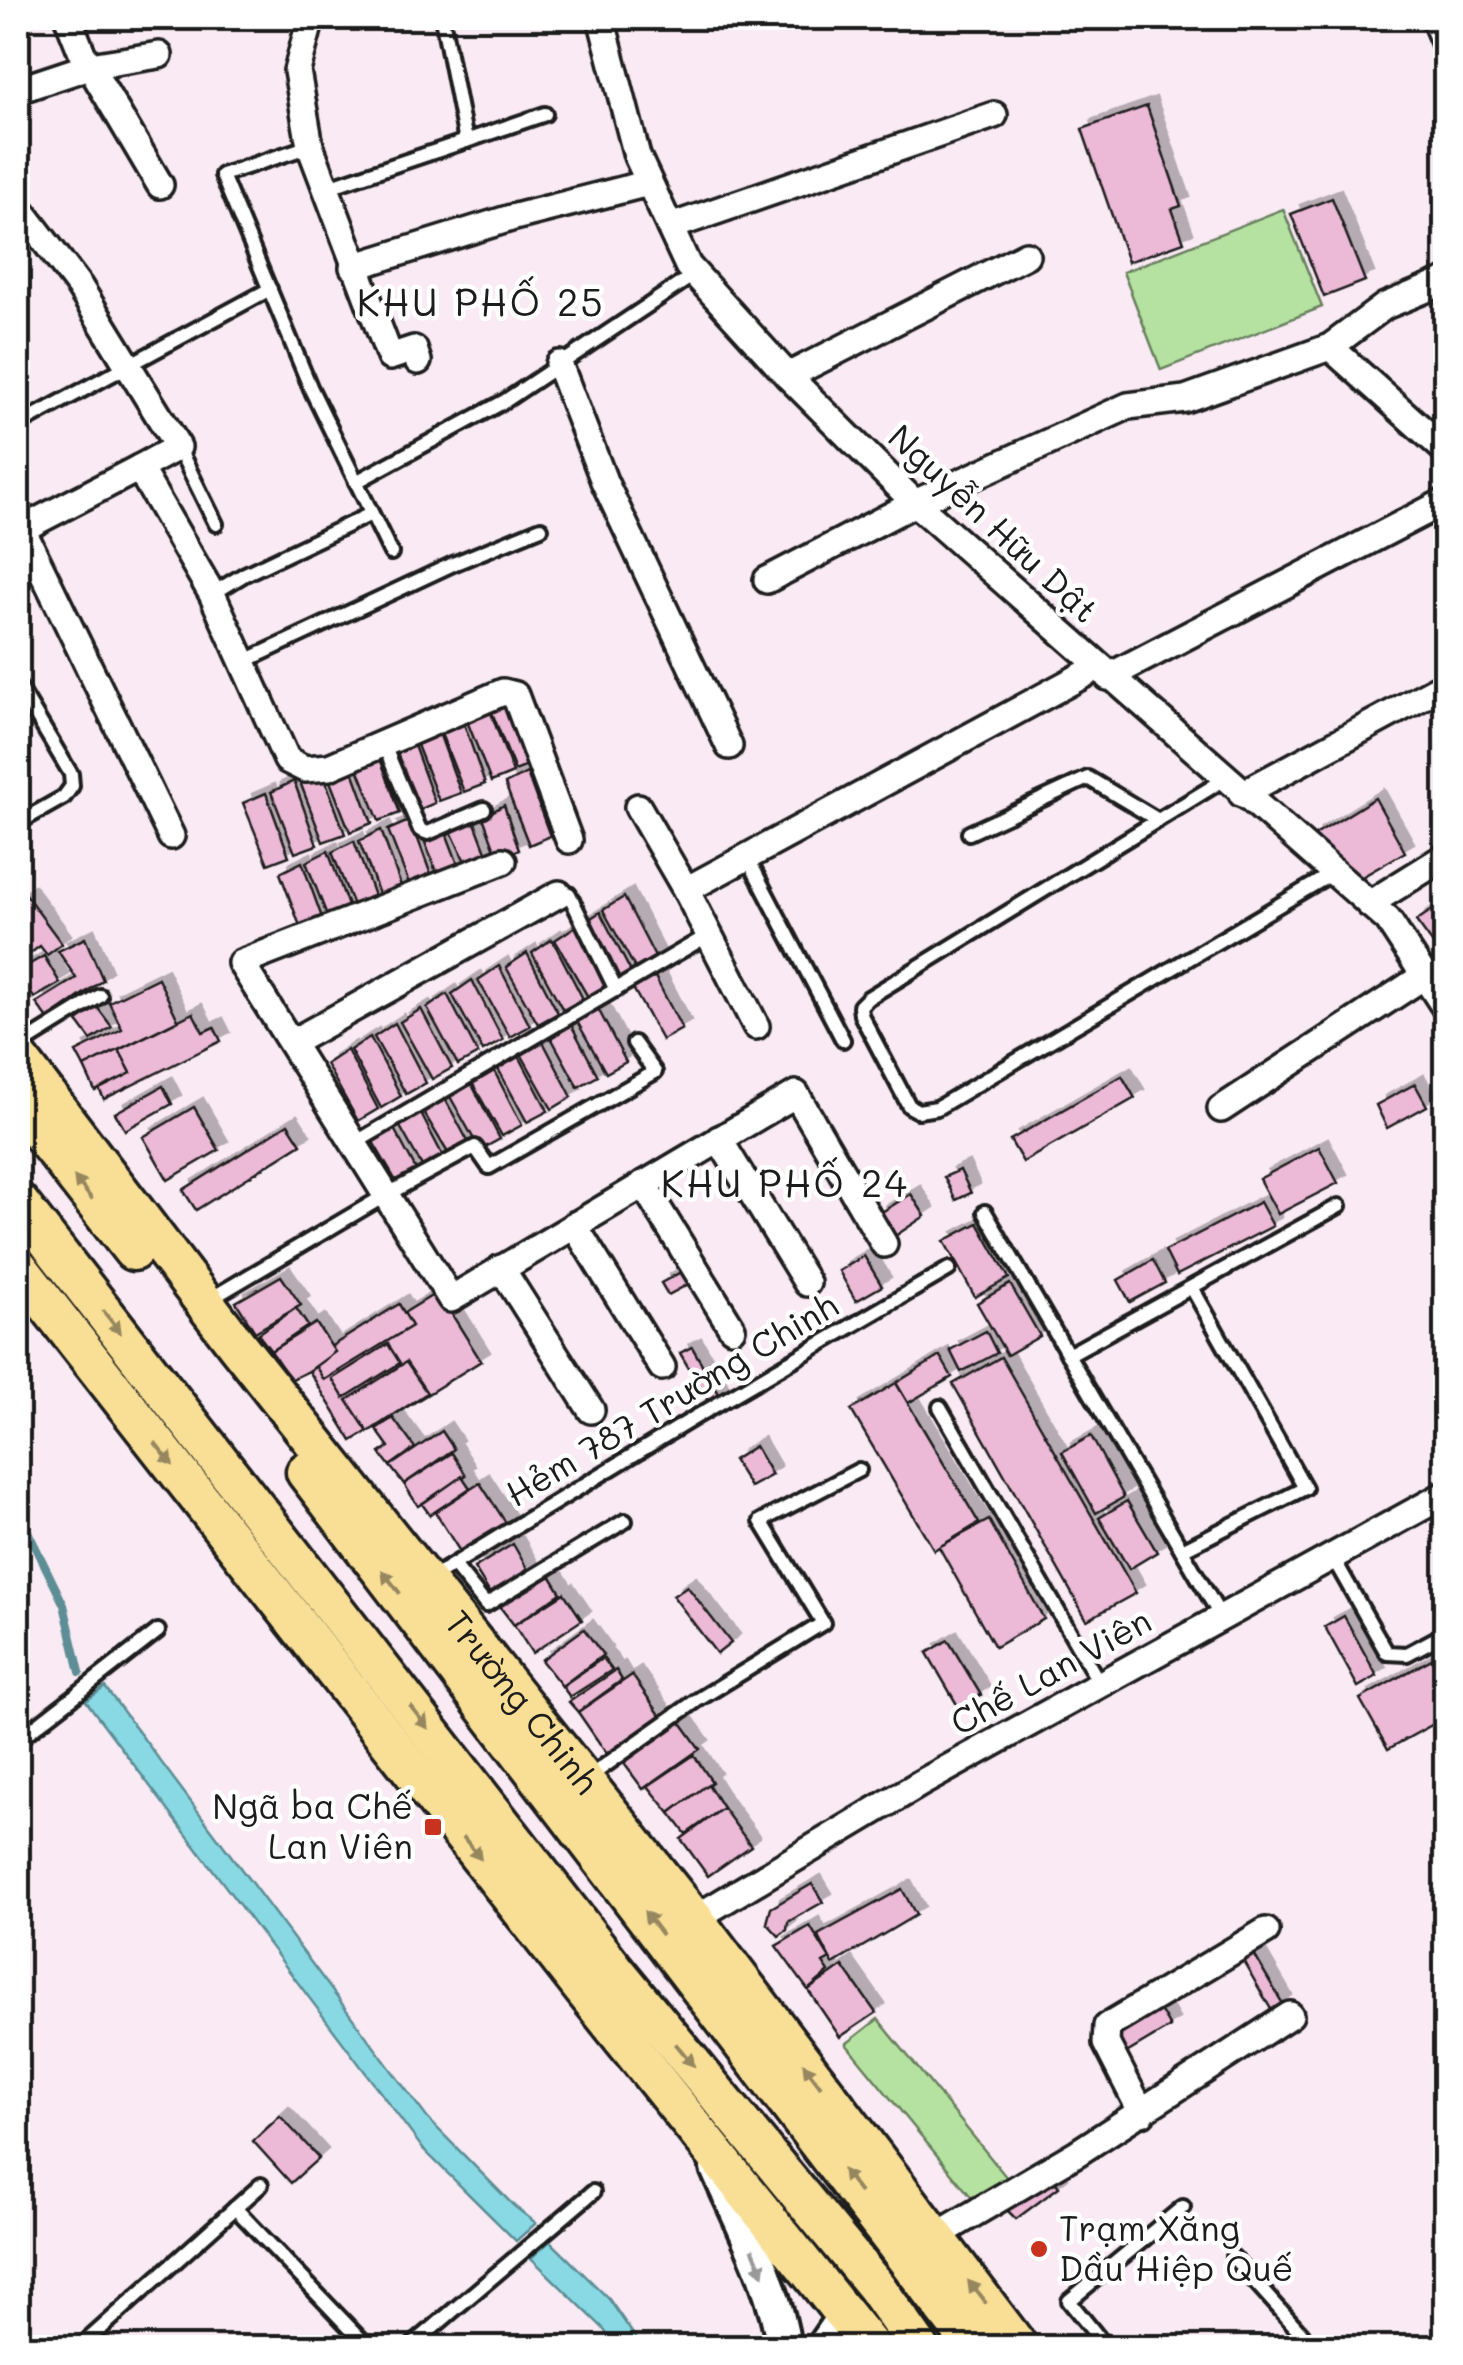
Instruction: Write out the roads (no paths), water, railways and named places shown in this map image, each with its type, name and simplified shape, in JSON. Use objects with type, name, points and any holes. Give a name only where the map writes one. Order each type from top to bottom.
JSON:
[{"type":"main road","name":"Trường Chinh","points":[[18,1058],[205,1302],[440,1573],[584,1781],[694,1919],[922,2247],[975,2348]]},
{"type":"main road","name":"Trường Chinh","points":[[18,1104],[414,1611],[922,2247],[1020,2348]]},
{"type":"main road","points":[[24,1210],[26,1277],[871,2348]]},
{"type":"main road","points":[[24,1210],[614,1970],[876,2288],[919,2348]]},
{"type":"main road","points":[[844,2316],[922,2247]]},
{"type":"street","points":[[68,18],[90,66],[160,185]]},
{"type":"street","points":[[311,18],[297,71],[310,146],[390,357],[414,349],[418,362]]},
{"type":"street","name":"Nguyễn Hữu Dật","points":[[601,18],[637,156],[695,274],[914,504],[1388,920],[1446,1009]]},
{"type":"street","points":[[1434,18],[1446,46]]},
{"type":"street","points":[[18,90],[90,66],[158,54]]},
{"type":"street","points":[[670,227],[994,115]]},
{"type":"street","points":[[354,267],[511,218],[650,184]]},
{"type":"street","points":[[18,206],[79,286],[178,447],[20,530],[171,836]]},
{"type":"street","points":[[788,376],[1026,255]]},
{"type":"street","points":[[768,580],[914,504],[1128,406],[1185,399],[1330,348],[1385,306],[1442,288]]},
{"type":"street","points":[[1330,348],[1446,451]]},
{"type":"street","points":[[559,364],[604,481],[729,746]]},
{"type":"street","points":[[139,468],[212,594],[287,760],[305,769],[329,766],[503,692],[515,694],[569,840]]},
{"type":"street","points":[[686,890],[1103,672],[1446,502]]},
{"type":"street","points":[[1234,787],[1446,684]]},
{"type":"street","points":[[638,807],[710,934],[756,1026]]},
{"type":"street","points":[[1370,904],[1446,856]]},
{"type":"street","points":[[503,861],[241,963],[294,1042],[451,1299],[796,1094],[884,1244]]},
{"type":"street","points":[[294,1042],[560,894]]},
{"type":"street","points":[[1221,1108],[1424,976]]},
{"type":"street","points":[[719,1139],[807,1283]]},
{"type":"street","points":[[643,1184],[732,1328]]},
{"type":"street","points":[[574,1225],[662,1366]]},
{"type":"street","points":[[502,1268],[591,1410]]},
{"type":"street","name":"Chế Lan Viên","points":[[694,1919],[920,1783],[1446,1494]]},
{"type":"street","points":[[1142,2113],[1106,2043],[1107,2026],[1266,1932]]},
{"type":"street","points":[[922,2247],[1142,2113],[1290,2015]]},
{"type":"street","points":[[704,2141],[764,2274],[784,2348]]},
{"type":"street","points":[[822,2348],[844,2316]]},
{"type":"lane","points":[[442,18],[466,140]]},
{"type":"lane","points":[[324,188],[545,114]]},
{"type":"lane","points":[[310,146],[222,175],[312,389],[390,553]]},
{"type":"lane","points":[[356,482],[505,402],[695,274]]},
{"type":"lane","points":[[18,425],[270,290]]},
{"type":"lane","points":[[178,447],[216,524]]},
{"type":"lane","points":[[212,594],[372,514]]},
{"type":"lane","points":[[243,662],[453,564],[541,528]]},
{"type":"lane","points":[[18,685],[70,774],[72,786],[64,797],[18,823]]},
{"type":"lane","points":[[383,743],[420,830],[428,834],[484,810]]},
{"type":"lane","points":[[969,833],[1088,778],[1158,820]]},
{"type":"lane","points":[[1234,787],[1158,820],[868,998],[860,1006],[861,1016],[909,1106],[918,1112],[937,1108],[1333,873]]},
{"type":"lane","points":[[747,857],[843,1040]]},
{"type":"lane","points":[[560,894],[569,894],[616,990]]},
{"type":"lane","points":[[355,1143],[710,934]]},
{"type":"lane","points":[[18,1047],[100,996]]},
{"type":"lane","points":[[205,1302],[475,1146],[489,1167],[655,1072],[634,1043]]},
{"type":"lane","points":[[1068,1355],[1339,1206]]},
{"type":"lane","points":[[985,1212],[1221,1618]]},
{"type":"lane","name":"Hẻm 787 Trường Chinh","points":[[440,1573],[949,1269]]},
{"type":"lane","points":[[1182,1550],[1304,1488],[1192,1288]]},
{"type":"lane","points":[[940,1407],[1100,1684]]},
{"type":"lane","points":[[584,1781],[696,1702],[823,1623],[760,1521],[859,1470]]},
{"type":"lane","points":[[440,1573],[486,1605],[625,1521]]},
{"type":"lane","points":[[1332,1556],[1388,1653],[1407,1654],[1446,1633]]},
{"type":"lane","points":[[18,1740],[158,1630]]},
{"type":"lane","points":[[79,2348],[261,2185]]},
{"type":"lane","points":[[409,2348],[593,2192]]},
{"type":"lane","points":[[1107,2348],[1069,2300],[1184,2206]]},
{"type":"lane","points":[[235,2208],[368,2348]]},
{"type":"lane","points":[[1233,2256],[1302,2334],[1308,2348]]},
{"type":"water","points":[[105,1687],[428,2119],[514,2206],[536,2223],[516,2241],[423,2149],[86,1701]]},
{"type":"water","points":[[550,2241],[609,2299],[642,2347],[616,2347],[602,2327],[531,2258]]},
{"type":"waterway","points":[[18,1511],[64,1605],[80,1672]]},
{"type":"place","name":"Ngã ba Chế Lan Viên","points":[[433,1827]]},
{"type":"place","name":"Trạm Xăng Dầu Hiệp Quế","points":[[1039,2249]]},
{"type":"district","name":"KHU PHỐ 25","points":[[481,303]]},
{"type":"district","name":"KHU PHỐ 24","points":[[785,1184]]}]
